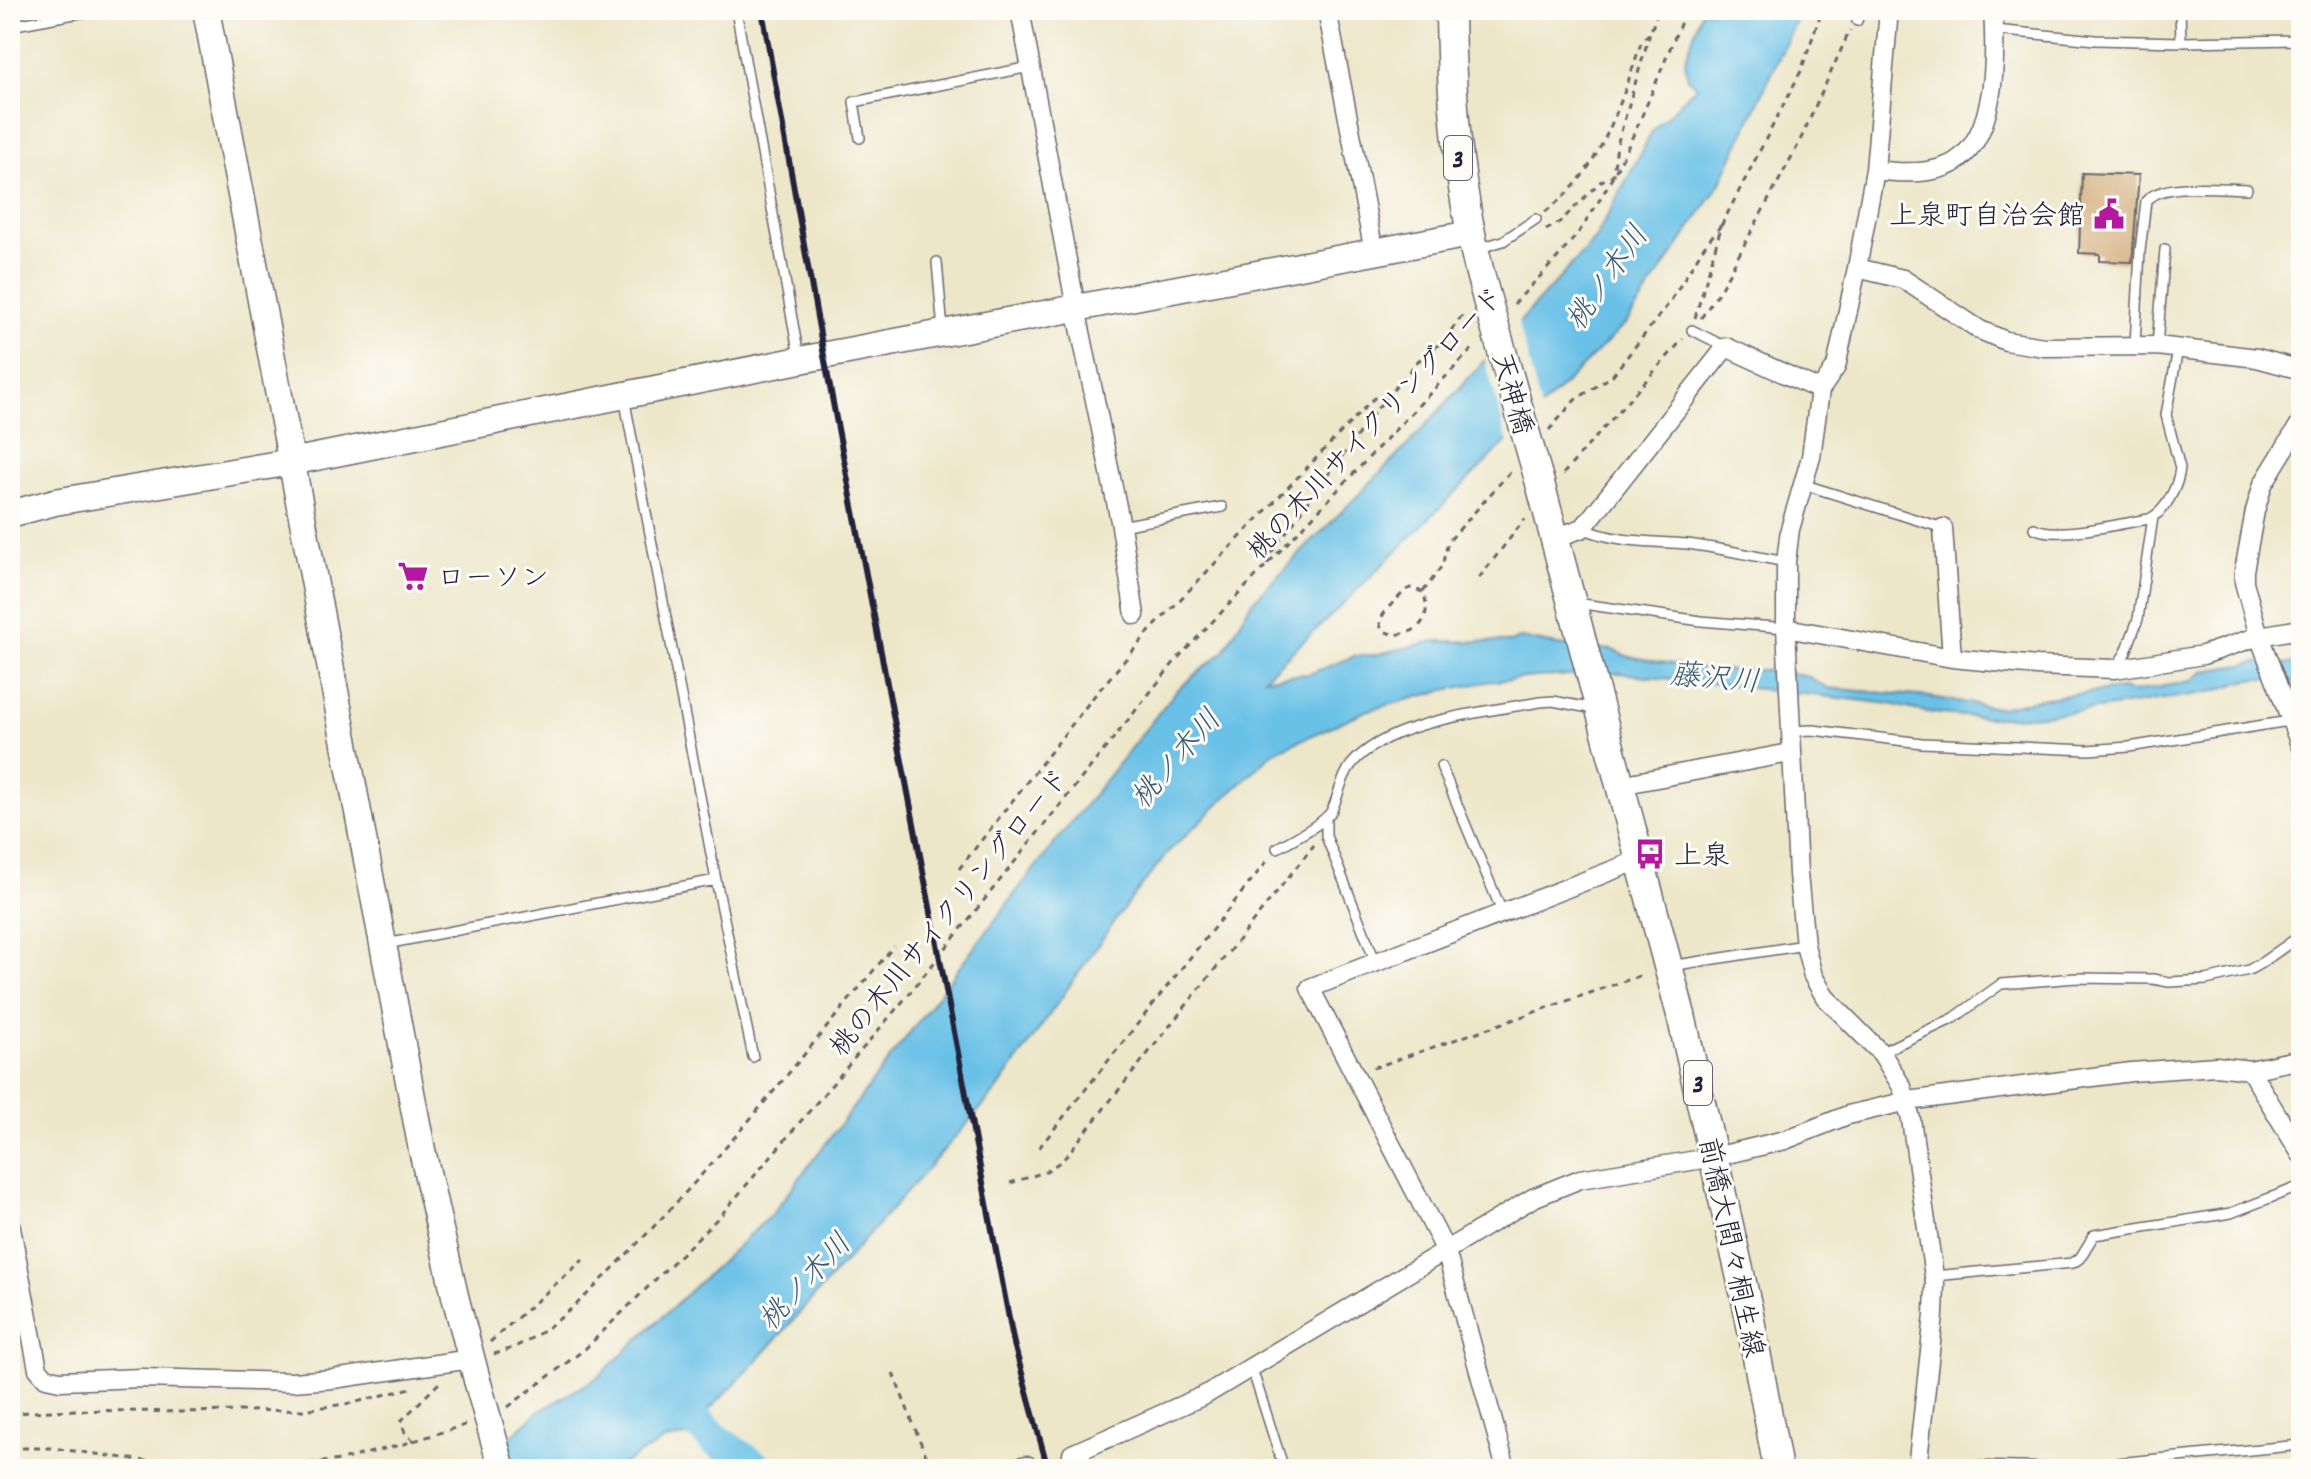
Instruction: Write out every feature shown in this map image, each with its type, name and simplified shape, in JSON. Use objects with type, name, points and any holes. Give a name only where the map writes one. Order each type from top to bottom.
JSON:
[{"type":"main road","name":"3","points":[[1450,10],[1453,116],[1472,242],[1489,307]]},
{"type":"main road","name":"天神橋","points":[[1489,307],[1542,490]]},
{"type":"main road","name":"3","points":[[1542,490],[1600,706]]},
{"type":"main road","name":"前橋大間々桐生線","points":[[1600,706],[1715,1157],[1778,1469]]},
{"type":"street","points":[[206,10],[422,1150],[474,1370],[502,1469]]},
{"type":"street","points":[[1020,10],[1121,526],[1135,615]]},
{"type":"street","points":[[1327,10],[1374,252]]},
{"type":"street","points":[[1889,10],[1875,170],[1857,268],[1836,367],[1820,390],[1811,457],[1790,529],[1786,562],[1786,632],[1790,753],[1805,945],[1813,976],[1825,997],[1882,1054],[1908,1101],[1934,1276],[1934,1315],[1917,1467]]},
{"type":"street","points":[[1875,170],[1940,168],[1951,164],[1969,149],[1977,137],[1991,91],[1995,30],[1993,10]]},
{"type":"street","points":[[10,514],[55,502],[291,462],[800,360],[1374,252],[1472,242]]},
{"type":"street","points":[[1857,268],[1903,279],[1927,292],[1980,330],[2006,341],[2044,347],[2157,346],[2257,358],[2301,370]]},
{"type":"street","points":[[1555,538],[1583,528],[1721,345],[1820,390]]},
{"type":"street","points":[[2301,422],[2263,484],[2245,555],[2244,582],[2261,640],[2293,717],[2301,747]]},
{"type":"street","points":[[1943,528],[1952,658]]},
{"type":"street","points":[[1786,632],[1952,658],[2049,667],[2115,669],[2203,655],[2301,629]]},
{"type":"street","points":[[1620,785],[1790,753]]},
{"type":"street","points":[[1506,1469],[1446,1251],[1310,988],[1639,860]]},
{"type":"street","points":[[1071,1461],[1183,1407],[1252,1369],[1533,1198],[1580,1179],[1715,1157],[1785,1140],[1848,1115],[1908,1101],[2131,1072],[2216,1066],[2250,1070],[2301,1059]]},
{"type":"street","points":[[2250,1070],[2301,1154]]},
{"type":"street","points":[[10,1223],[38,1369],[46,1378],[60,1381],[142,1378],[292,1382],[474,1370]]},
{"type":"lane","points":[[10,26],[96,10]]},
{"type":"lane","points":[[736,10],[800,360]]},
{"type":"lane","points":[[1857,21],[1861,10]]},
{"type":"lane","points":[[2180,10],[2181,42]]},
{"type":"lane","points":[[1995,30],[2095,40],[2301,40]]},
{"type":"lane","points":[[860,138],[854,102],[1030,67]]},
{"type":"lane","points":[[2135,345],[2140,251],[2146,201],[2150,195],[2177,189],[2247,189]]},
{"type":"lane","points":[[1472,242],[1503,241],[1536,219]]},
{"type":"lane","points":[[2157,346],[2165,249]]},
{"type":"lane","points":[[937,262],[943,334]]},
{"type":"lane","points":[[1692,330],[1721,345]]},
{"type":"lane","points":[[2034,528],[2047,532],[2070,531],[2153,517],[2164,508],[2179,477],[2180,462],[2166,415],[2178,349]]},
{"type":"lane","points":[[624,395],[716,880],[753,1057]]},
{"type":"lane","points":[[1802,484],[1943,528]]},
{"type":"lane","points":[[1121,526],[1222,507]]},
{"type":"lane","points":[[2115,669],[2126,652],[2138,619],[2153,517]]},
{"type":"lane","points":[[1583,528],[1605,535],[1689,545],[1786,562]]},
{"type":"lane","points":[[1573,607],[1786,632]]},
{"type":"lane","points":[[1277,848],[1326,819],[1350,766],[1363,753],[1395,734],[1429,724],[1540,702],[1600,706]]},
{"type":"lane","points":[[1789,725],[1922,743],[2088,750],[2129,747],[2293,717]]},
{"type":"lane","points":[[1441,766],[1503,914]]},
{"type":"lane","points":[[1326,819],[1326,836],[1376,963]]},
{"type":"lane","points":[[383,945],[716,880]]},
{"type":"lane","points":[[1882,1054],[1954,1018],[2001,984],[2077,978],[2169,982],[2206,980],[2249,970],[2301,935]]},
{"type":"lane","points":[[1668,967],[1805,945]]},
{"type":"lane","points":[[1934,1276],[2073,1263],[2080,1258],[2094,1235],[2231,1213],[2301,1186]]},
{"type":"lane","points":[[1252,1369],[1284,1469]]},
{"type":"lane","points":[[1883,1469],[2066,1468],[2301,1445]]},
{"type":"path","points":[[1540,233],[1560,222],[1600,182],[1613,175],[1617,145],[1659,10]]},
{"type":"path","name":"桃の木川サイクリングロード","points":[[1385,399],[1418,361],[1489,307],[1581,229],[1624,156],[1686,10]]},
{"type":"path","points":[[1692,330],[1722,224],[1801,71],[1822,10]]},
{"type":"path","points":[[1479,578],[1542,490],[1692,330],[1719,292],[1798,145],[1857,21]]},
{"type":"path","points":[[1536,219],[1573,188],[1590,165],[1608,132],[1642,40],[1650,33]]},
{"type":"path","name":"桃の木川サイクリングロード","points":[[506,1408],[585,1349],[721,1215],[909,994],[1176,660],[1480,341]]},
{"type":"path","points":[[959,869],[1095,695],[1148,633],[1374,398],[1385,399]]},
{"type":"path","points":[[1268,564],[1267,558],[1385,399]]},
{"type":"path","points":[[1010,1183],[1045,1172],[1063,1160],[1326,830]]},
{"type":"path","points":[[1039,1148],[1277,848]]},
{"type":"path","points":[[474,1370],[533,1338],[592,1289],[697,1183],[894,946]]},
{"type":"path","points":[[1354,1074],[1668,967]]},
{"type":"path","points":[[474,1370],[583,1260]]},
{"type":"path","points":[[893,1373],[928,1461]]},
{"type":"path","points":[[414,1441],[405,1433],[401,1421],[435,1389],[443,1374],[433,1378]]},
{"type":"path","points":[[10,1413],[303,1410],[352,1403],[423,1383]]},
{"type":"path","points":[[10,1448],[52,1448],[182,1466],[285,1466],[341,1460],[471,1423]]},
{"type":"water","points":[[1702,10],[1801,10],[1720,184],[1627,322],[1336,611],[1264,678],[1309,674],[1355,656],[1374,655],[1435,641],[1510,642],[1520,638],[1613,650],[1626,656],[1709,670],[1779,670],[1809,677],[1828,688],[1930,697],[2000,708],[2045,698],[2121,689],[2134,692],[2191,681],[2205,671],[2259,662],[2293,664],[2301,661],[2301,680],[2252,679],[2206,693],[2048,715],[2009,717],[1930,712],[1891,704],[1620,673],[1486,682],[1366,711],[1274,752],[1168,852],[1116,919],[997,1090],[757,1361],[706,1413],[712,1437],[704,1440],[688,1436],[666,1440],[617,1469],[475,1469],[538,1412],[598,1377],[773,1213],[1027,878],[1177,690],[1224,651],[1251,603],[1406,447],[1595,239],[1653,130],[1697,86],[1688,79],[1685,60]]},
{"type":"pier","points":[[1518,320],[1542,413],[1509,447],[1484,356]]},
{"type":"building","name":"上泉町自治会館","points":[[2082,173],[2139,175],[2132,262],[2100,261],[2100,254],[2079,253]]},
{"type":"waterway","points":[[678,1403],[714,1439],[758,1469]]},
{"type":"railway","points":[[762,10],[824,356],[1014,1344],[1048,1469]]},
{"type":"place","name":"上泉町自治会館","points":[[2109,214]]},
{"type":"place","name":"ローソン","points":[[413,576]]},
{"type":"place","name":"上泉","points":[[1650,854]]},
{"type":"water label","name":"桃ノ木川","points":[[1606,277]]},
{"type":"water label","name":"藤沢川","points":[[1715,677]]},
{"type":"water label","name":"桃ノ木川","points":[[1175,758]]},
{"type":"water label","name":"桃ノ木川","points":[[804,1281]]}]
